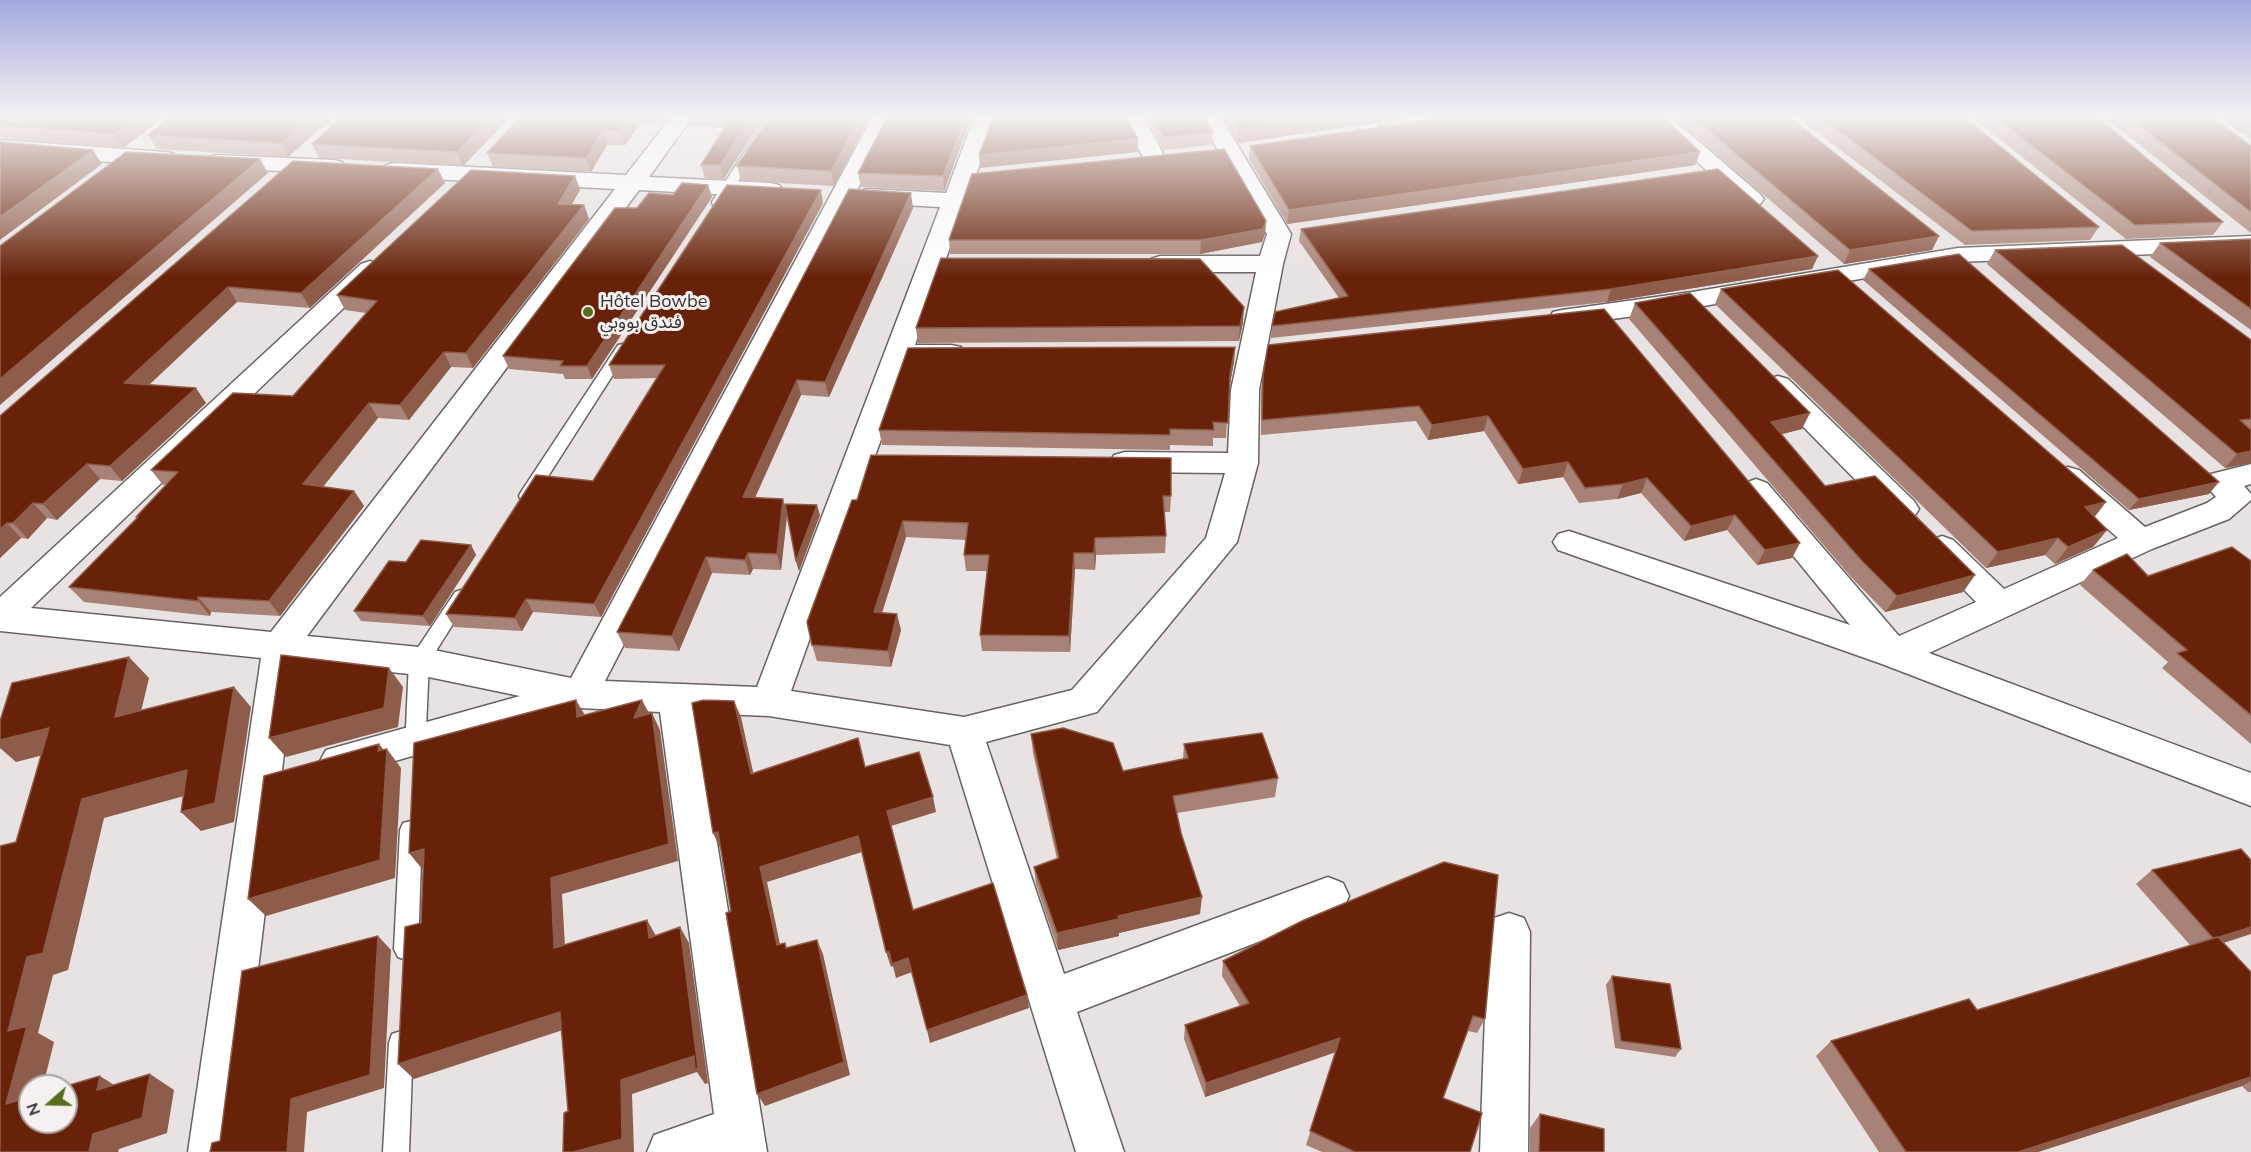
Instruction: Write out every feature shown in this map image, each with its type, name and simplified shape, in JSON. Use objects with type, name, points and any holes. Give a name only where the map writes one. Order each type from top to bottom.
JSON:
[{"type":"street","points":[[102,178],[113,170]]},
{"type":"street","points":[[268,189],[290,170]]},
{"type":"street","points":[[391,170],[797,192]]},
{"type":"street","points":[[445,198],[475,170]]},
{"type":"street","points":[[212,1152],[288,775],[280,646],[642,170]]},
{"type":"street","points":[[288,775],[580,694],[831,194],[847,170]]},
{"type":"street","points":[[769,702],[899,353],[944,263],[972,170]]},
{"type":"street","points":[[0,617],[419,661],[580,694],[769,702],[964,732],[1084,702],[1221,542],[1242,463],[1245,390],[1255,350],[1270,264],[1291,232],[1244,170]]},
{"type":"street","points":[[1685,176],[1720,171],[1771,216]]},
{"type":"street","points":[[831,194],[968,186]]},
{"type":"street","points":[[2214,221],[2246,243]]},
{"type":"street","points":[[2092,227],[2148,270]]},
{"type":"street","points":[[1930,233],[1985,278]]},
{"type":"street","points":[[1539,321],[1692,300],[1958,255],[2246,243]]},
{"type":"street","points":[[0,617],[393,248]]},
{"type":"street","points":[[1813,253],[1865,299]]},
{"type":"street","points":[[1142,264],[1270,264]]},
{"type":"street","points":[[1692,300],[1717,325]]},
{"type":"street","points":[[1607,312],[1630,339]]},
{"type":"street","points":[[899,353],[978,354]]},
{"type":"street","points":[[1759,366],[2000,606]]},
{"type":"street","points":[[860,459],[894,459]]},
{"type":"street","points":[[1098,461],[1242,463]]},
{"type":"street","points":[[2052,463],[2141,541]]},
{"type":"street","points":[[1735,465],[1894,654]]},
{"type":"street","points":[[1894,654],[2141,541],[2231,504],[2237,497],[2209,474],[2251,474]]},
{"type":"street","points":[[1569,542],[1894,654],[2243,782]]},
{"type":"street","points":[[671,1152],[741,1140],[675,698]]},
{"type":"street","points":[[964,732],[1100,1152]]},
{"type":"street","points":[[1052,1000],[1328,896]]},
{"type":"street","points":[[1504,1152],[1509,932]]},
{"type":"lane","points":[[708,217],[739,170]]},
{"type":"lane","points":[[516,513],[631,336]]},
{"type":"lane","points":[[414,775],[419,661],[471,582]]},
{"type":"lane","points":[[405,975],[412,810]]},
{"type":"lane","points":[[396,1152],[402,1022]]},
{"type":"building","points":[[0,170],[66,170],[0,217]]},
{"type":"building","points":[[102,170],[247,170],[0,379],[0,246]]},
{"type":"building","points":[[283,170],[437,170],[301,293],[228,287],[124,383],[196,388],[110,466],[87,464],[43,504],[33,503],[13,523],[7,523],[0,529],[0,416]]},
{"type":"building","points":[[471,170],[575,176],[558,204],[584,205],[466,353],[444,352],[400,405],[369,403],[303,484],[354,491],[269,601],[198,597],[198,601],[69,587],[138,517],[136,517],[178,472],[151,470],[233,393],[293,396],[377,301],[337,295]]},
{"type":"building","points":[[860,170],[945,170],[943,176],[858,173]]},
{"type":"building","points":[[1015,170],[1236,170],[1266,221],[1263,229],[1201,240],[949,240],[972,174]]},
{"type":"building","points":[[1264,170],[1574,170],[1289,210]]},
{"type":"building","points":[[1719,170],[1818,256],[1611,289],[1272,326],[1275,312],[1348,296],[1301,229]]},
{"type":"building","points":[[1755,170],[1856,170],[1939,236],[1850,250]]},
{"type":"building","points":[[1891,170],[2029,170],[2099,227],[1972,231]]},
{"type":"building","points":[[2063,170],[2160,170],[2223,222],[2135,225]]},
{"type":"building","points":[[2196,170],[2251,170],[2251,212]]},
{"type":"building","points":[[682,183],[708,185],[587,366],[560,366],[563,361],[503,356],[615,208],[637,208],[649,193],[673,195]]},
{"type":"building","points":[[727,185],[821,190],[594,604],[526,599],[515,618],[446,614],[536,475],[593,481],[665,365],[609,365]]},
{"type":"building","points":[[849,189],[911,193],[825,382],[797,380],[743,497],[783,499],[777,554],[748,553],[745,560],[706,557],[672,636],[617,632]]},
{"type":"building","points":[[2251,239],[2251,309],[2160,243]]},
{"type":"building","points":[[2122,245],[2251,340],[2251,419],[2240,420],[2251,430],[2251,451],[2237,454],[1995,250]]},
{"type":"building","points":[[1959,254],[2219,482],[2139,499],[1869,269]]},
{"type":"building","points":[[941,258],[1200,259],[1244,307],[1240,326],[916,328]]},
{"type":"building","points":[[1838,270],[2106,502],[2085,507],[2107,530],[2068,547],[2058,538],[1998,552],[1721,289]]},
{"type":"building","points":[[1690,293],[1810,413],[1771,422],[1825,486],[1875,476],[1975,575],[1897,596],[1862,561],[1635,303]]},
{"type":"building","points":[[1604,309],[1800,543],[1765,550],[1735,515],[1691,526],[1647,478],[1623,484],[1585,488],[1568,462],[1523,469],[1488,416],[1432,425],[1419,406],[1262,420],[1263,375],[1268,345]]},
{"type":"building","points":[[1235,347],[1230,375],[1228,423],[1213,422],[1214,430],[1170,429],[1170,435],[879,430],[908,348]]},
{"type":"building","points":[[871,455],[1171,458],[1171,496],[1163,496],[1166,536],[1095,538],[1094,553],[1074,553],[1069,636],[980,635],[989,555],[964,555],[968,523],[903,521],[874,612],[897,614],[888,651],[812,645],[807,622],[852,500],[857,500]]},
{"type":"building","points":[[785,504],[817,505],[796,561]]},
{"type":"building","points":[[421,540],[471,545],[423,616],[354,611],[389,561],[406,562]]},
{"type":"building","points":[[2232,547],[2251,561],[2251,715],[2177,653],[2187,650],[2093,570],[2127,554],[2148,576]]},
{"type":"building","points":[[281,655],[389,668],[384,708],[269,738]]},
{"type":"building","points":[[129,657],[115,717],[234,687],[215,803],[181,812],[187,770],[82,799],[43,953],[27,957],[8,1031],[27,1026],[6,1104],[18,1100],[18,1134],[78,1134],[78,1082],[100,1076],[97,1090],[150,1074],[142,1118],[93,1134],[89,1152],[0,1152],[0,846],[16,842],[49,728],[0,740],[0,721],[12,683]]},
{"type":"building","points":[[576,700],[577,717],[642,700],[634,718],[652,713],[669,844],[551,878],[554,948],[647,920],[649,938],[680,927],[698,1068],[695,1069],[694,1056],[621,1080],[622,1139],[573,1152],[563,1152],[564,1113],[568,1111],[560,1012],[398,1064],[405,927],[421,923],[424,849],[409,853],[414,743]]},
{"type":"building","points":[[704,700],[734,701],[751,774],[858,738],[865,767],[919,752],[933,797],[887,811],[913,910],[993,883],[1027,995],[927,1030],[908,958],[892,964],[889,952],[886,952],[858,836],[760,867],[777,945],[785,943],[786,948],[817,940],[844,1062],[757,1094],[726,913],[731,911],[718,832],[713,833],[692,703]]},
{"type":"building","points":[[1063,728],[1113,743],[1123,771],[1188,758],[1184,744],[1262,733],[1278,778],[1173,796],[1181,833],[1202,897],[1118,916],[1119,919],[1057,933],[1034,867],[1059,858],[1031,734]]},
{"type":"building","points":[[379,744],[378,751],[387,749],[380,860],[248,899],[264,776]]},
{"type":"building","points":[[2241,849],[2251,860],[2251,927],[2213,938],[2152,870]]},
{"type":"building","points":[[1444,862],[1498,875],[1485,1019],[1473,1016],[1443,1098],[1482,1113],[1470,1152],[1355,1152],[1310,1131],[1340,1038],[1206,1083],[1185,1025],[1249,1003],[1223,961],[1304,920]]},
{"type":"building","points":[[378,936],[370,1075],[291,1099],[287,1152],[210,1152],[212,1143],[220,1141],[242,971]]},
{"type":"building","points":[[2218,937],[2251,972],[2251,1077],[2018,1152],[1906,1152],[1831,1041],[1969,999],[1977,1010]]},
{"type":"building","points":[[1612,976],[1670,984],[1681,1049],[1621,1041]]},
{"type":"building","points":[[1540,1114],[1604,1129],[1604,1152],[1539,1152]]},
{"type":"place","name":"Hôtel Bowbe فندق بووبي","points":[[588,312]]}]
